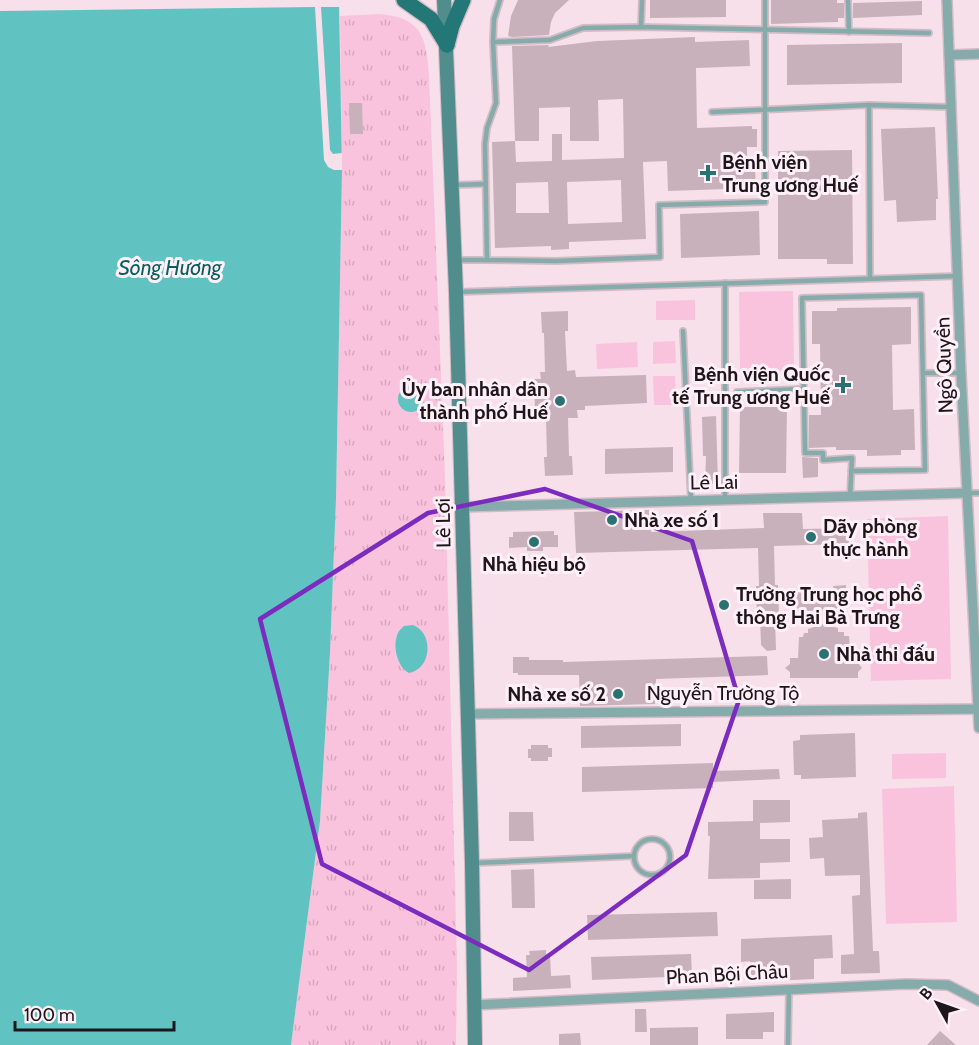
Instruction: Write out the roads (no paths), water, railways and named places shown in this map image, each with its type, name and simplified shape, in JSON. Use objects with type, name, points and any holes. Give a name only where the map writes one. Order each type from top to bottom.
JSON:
[{"type":"main road","points":[[404,0],[431,19],[447,45]]},
{"type":"main road","name":"Lê Lợi","points":[[444,0],[456,292],[475,1045]]},
{"type":"main road","points":[[447,45],[463,0]]},
{"type":"street","name":"Ngô Quyền","points":[[947,0],[961,373],[979,728]]},
{"type":"street","points":[[949,55],[979,54]]},
{"type":"street","name":"Lê Lai","points":[[462,507],[967,493]]},
{"type":"street","name":"Nguyễn Trường Tộ","points":[[468,714],[979,709]]},
{"type":"street","name":"Phan Bội Châu","points":[[474,1005],[906,984],[948,985],[979,1001]]},
{"type":"lane","points":[[487,260],[485,184],[487,128],[496,103],[493,42],[494,20],[500,0]]},
{"type":"lane","points":[[642,0],[642,27]]},
{"type":"lane","points":[[455,260],[556,261],[660,257],[659,205],[765,202],[765,0]]},
{"type":"lane","points":[[848,0],[849,32]]},
{"type":"lane","points":[[493,42],[550,40],[583,28],[642,27],[929,33]]},
{"type":"lane","points":[[869,105],[870,278]]},
{"type":"lane","points":[[712,112],[869,105],[951,107]]},
{"type":"lane","points":[[452,185],[485,184]]},
{"type":"lane","points":[[456,292],[958,276]]},
{"type":"lane","points":[[725,283],[725,500]]},
{"type":"lane","points":[[850,497],[851,471],[852,458],[823,460],[823,453],[805,453],[802,298],[921,295],[925,470],[851,471]]},
{"type":"lane","points":[[683,331],[692,501]]},
{"type":"lane","points":[[924,373],[961,373]]},
{"type":"lane","points":[[737,392],[803,389]]},
{"type":"lane","points":[[967,493],[979,493]]},
{"type":"lane","points":[[652,838],[663,842],[671,855],[668,867],[663,872],[653,875],[642,872],[635,863],[634,856],[640,842],[652,838]]},
{"type":"lane","points":[[472,863],[634,856]]},
{"type":"lane","points":[[788,1045],[789,989]]},
{"type":"water","name":"Sông Hương","points":[[0,0],[339,0],[342,170],[336,499],[330,653],[320,821],[291,1045],[0,1045]]},
{"type":"water","points":[[411,386],[420,390],[424,399],[420,408],[411,412],[402,408],[398,399],[402,390]]},
{"type":"water","points":[[413,625],[424,635],[428,650],[422,665],[409,673],[401,666],[395,643],[398,633],[404,626]]},
{"type":"place","name":"Bệnh viện Trung ương Huế","points":[[708,173]]},
{"type":"place","name":"Bệnh viện Quốc tế Trung ương Huế","points":[[843,385]]},
{"type":"place","name":"Ủy ban nhân dân thành phố Huế","points":[[560,401]]},
{"type":"place","name":"Nhà xe số 1","points":[[612,520]]},
{"type":"place","name":"Dãy phòng thực hành","points":[[811,537]]},
{"type":"place","name":"Nhà hiệu bộ","points":[[534,542]]},
{"type":"place","name":"Trường Trung học phổ thông Hai Bà Trưng","points":[[724,605]]},
{"type":"place","name":"Nhà thi đấu","points":[[824,654]]},
{"type":"place","name":"Nhà xe số 2","points":[[618,694]]}]
